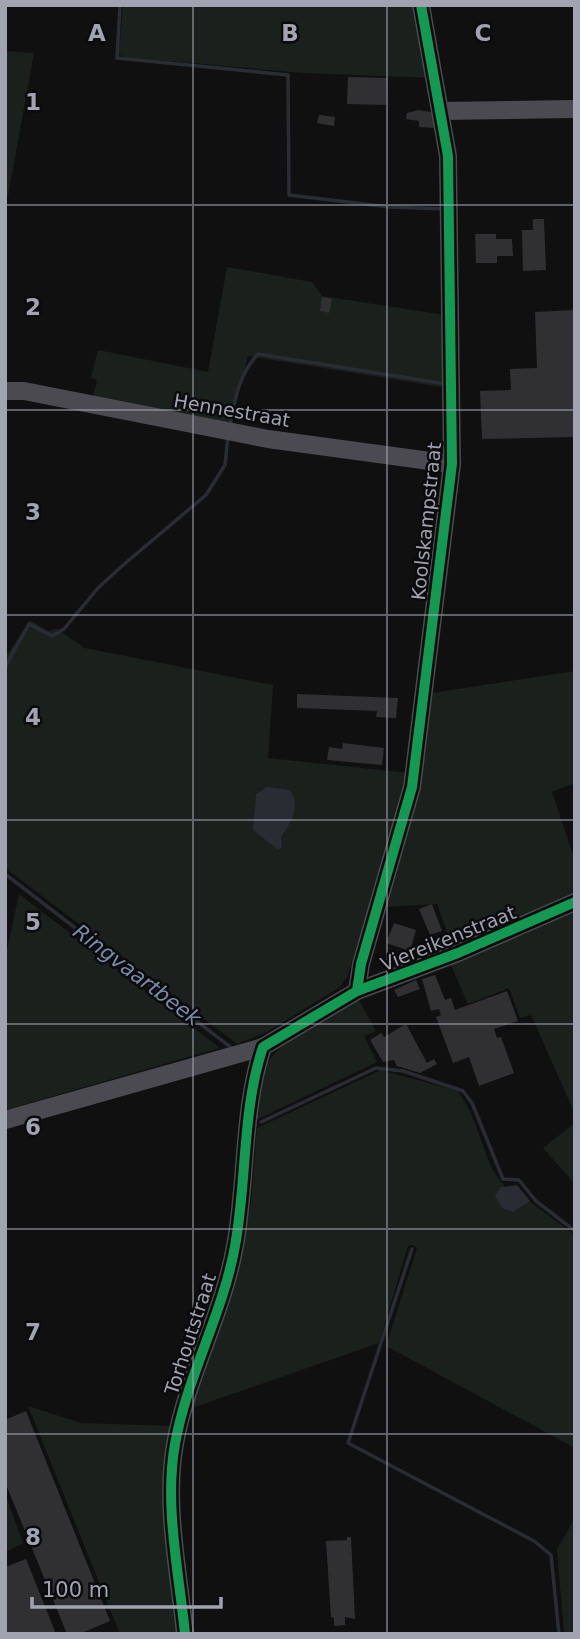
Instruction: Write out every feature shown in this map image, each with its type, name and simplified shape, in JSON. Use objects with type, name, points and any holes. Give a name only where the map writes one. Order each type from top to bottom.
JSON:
[{"type":"street","name":"Koolskampstraat","points":[[357,991],[361,964],[412,787],[452,464],[448,156],[421,5]]},
{"type":"street","points":[[441,111],[575,109]]},
{"type":"street","name":"Hennestraat","points":[[5,391],[24,391],[268,439],[452,464]]},
{"type":"street","name":"Viereikenstraat","points":[[5,1120],[263,1047],[357,991],[458,953],[575,902]]},
{"type":"street","name":"Torhoutstraat","points":[[185,1634],[172,1500],[175,1445],[234,1251],[243,1200],[256,1068],[263,1047]]},
{"type":"shaded area","points":[[123,5],[415,5],[430,78],[303,73],[123,57],[119,54]]},
{"type":"shaded area","points":[[5,51],[34,53],[8,196],[5,195]]},
{"type":"shaded area","points":[[227,267],[312,282],[322,296],[445,315],[448,388],[248,356],[230,425],[93,397],[97,380],[91,378],[98,350],[208,372]]},
{"type":"shaded area","points":[[30,620],[48,631],[57,629],[85,648],[273,685],[268,758],[409,773],[384,867],[347,977],[340,987],[267,1032],[237,1044],[5,868],[5,658]]},
{"type":"shaded area","points":[[575,671],[575,783],[552,792],[575,861],[575,895],[453,948],[437,904],[385,907],[432,693]]},
{"type":"shaded area","points":[[267,787],[290,790],[295,802],[293,815],[281,837],[282,847],[278,850],[253,830],[256,794]]},
{"type":"shaded area","points":[[19,894],[220,1048],[5,1110],[5,959]]},
{"type":"shaded area","points":[[575,911],[575,1114],[531,1015],[520,1018],[509,988],[468,1004],[451,965]]},
{"type":"shaded area","points":[[359,1000],[376,1031],[364,1036],[377,1062],[256,1120],[261,1076],[278,1050],[303,1030]]},
{"type":"shaded area","points":[[381,1070],[457,1091],[471,1114],[490,1164],[504,1185],[501,1192],[529,1201],[575,1235],[575,1448],[386,1346],[417,1248],[413,1245],[408,1246],[379,1343],[192,1408],[241,1252],[251,1202],[257,1128]]},
{"type":"shaded area","points":[[575,1123],[575,1184],[543,1148]]},
{"type":"shaded area","points":[[517,1185],[530,1201],[513,1212],[502,1208],[495,1196],[501,1187]]},
{"type":"shaded area","points":[[28,1406],[81,1423],[172,1426],[177,1634],[120,1634]]},
{"type":"shaded area","points":[[5,1493],[23,1543],[5,1552]]},
{"type":"shaded area","points":[[575,1518],[575,1634],[564,1634],[557,1549]]},
{"type":"building","points":[[348,77],[387,78],[386,105],[347,104]]},
{"type":"building","points":[[419,110],[436,113],[435,128],[419,127],[419,121],[406,119],[407,113]]},
{"type":"building","points":[[319,115],[335,117],[334,126],[317,123]]},
{"type":"building","points":[[533,219],[544,219],[546,270],[523,271],[522,230],[533,230]]},
{"type":"building","points":[[475,234],[496,234],[496,239],[512,239],[513,256],[497,256],[497,263],[476,263]]},
{"type":"building","points":[[322,297],[332,299],[329,313],[320,311]]},
{"type":"building","points":[[575,310],[575,437],[482,439],[480,391],[511,390],[510,369],[537,368],[535,312]]},
{"type":"building","points":[[297,694],[398,698],[396,718],[376,717],[377,711],[297,708]]},
{"type":"building","points":[[343,743],[384,748],[382,765],[327,760],[329,747],[342,749]]},
{"type":"building","points":[[432,904],[442,931],[430,935],[419,909]]},
{"type":"building","points":[[394,923],[416,930],[410,951],[386,943]]},
{"type":"building","points":[[435,975],[445,1000],[451,998],[455,1010],[507,991],[518,1021],[494,1029],[497,1038],[501,1037],[514,1073],[479,1086],[469,1057],[453,1063],[436,1017],[441,1015],[439,1009],[431,1011],[422,979]]},
{"type":"building","points":[[416,980],[420,989],[398,997],[394,990]]},
{"type":"building","points":[[406,1024],[427,1063],[434,1059],[437,1064],[420,1073],[397,1066],[394,1060],[383,1062],[370,1040],[381,1033],[384,1037]]},
{"type":"building","points":[[26,1411],[110,1621],[79,1634],[67,1634],[5,1482],[5,1420]]},
{"type":"building","points":[[347,1537],[351,1537],[355,1619],[345,1617],[345,1625],[334,1626],[334,1618],[331,1617],[326,1541],[347,1540]]},
{"type":"building","points":[[26,1559],[56,1634],[5,1634],[5,1567]]},
{"type":"waterway","points":[[120,5],[117,58],[288,75],[289,195],[389,207],[444,209]]},
{"type":"waterway","points":[[230,425],[242,378],[258,354],[446,384]]},
{"type":"waterway","points":[[5,667],[29,624],[52,636],[64,629],[98,588],[206,495],[225,465],[228,436]]},
{"type":"waterway","name":"Ringvaartbeek","points":[[5,874],[233,1049]]},
{"type":"waterway","points":[[261,1122],[376,1068],[403,1071],[463,1091],[472,1103],[503,1179],[519,1180],[536,1201],[575,1231]]},
{"type":"waterway","points":[[412,1249],[348,1443],[534,1541],[551,1555],[559,1634]]},
{"type":"cycle path","points":[[357,991],[361,964],[412,787],[452,464],[448,156],[421,5]]},
{"type":"cycle path","points":[[185,1634],[172,1515],[175,1444],[235,1246],[251,1095],[263,1047],[357,991],[458,953],[575,902]]}]
